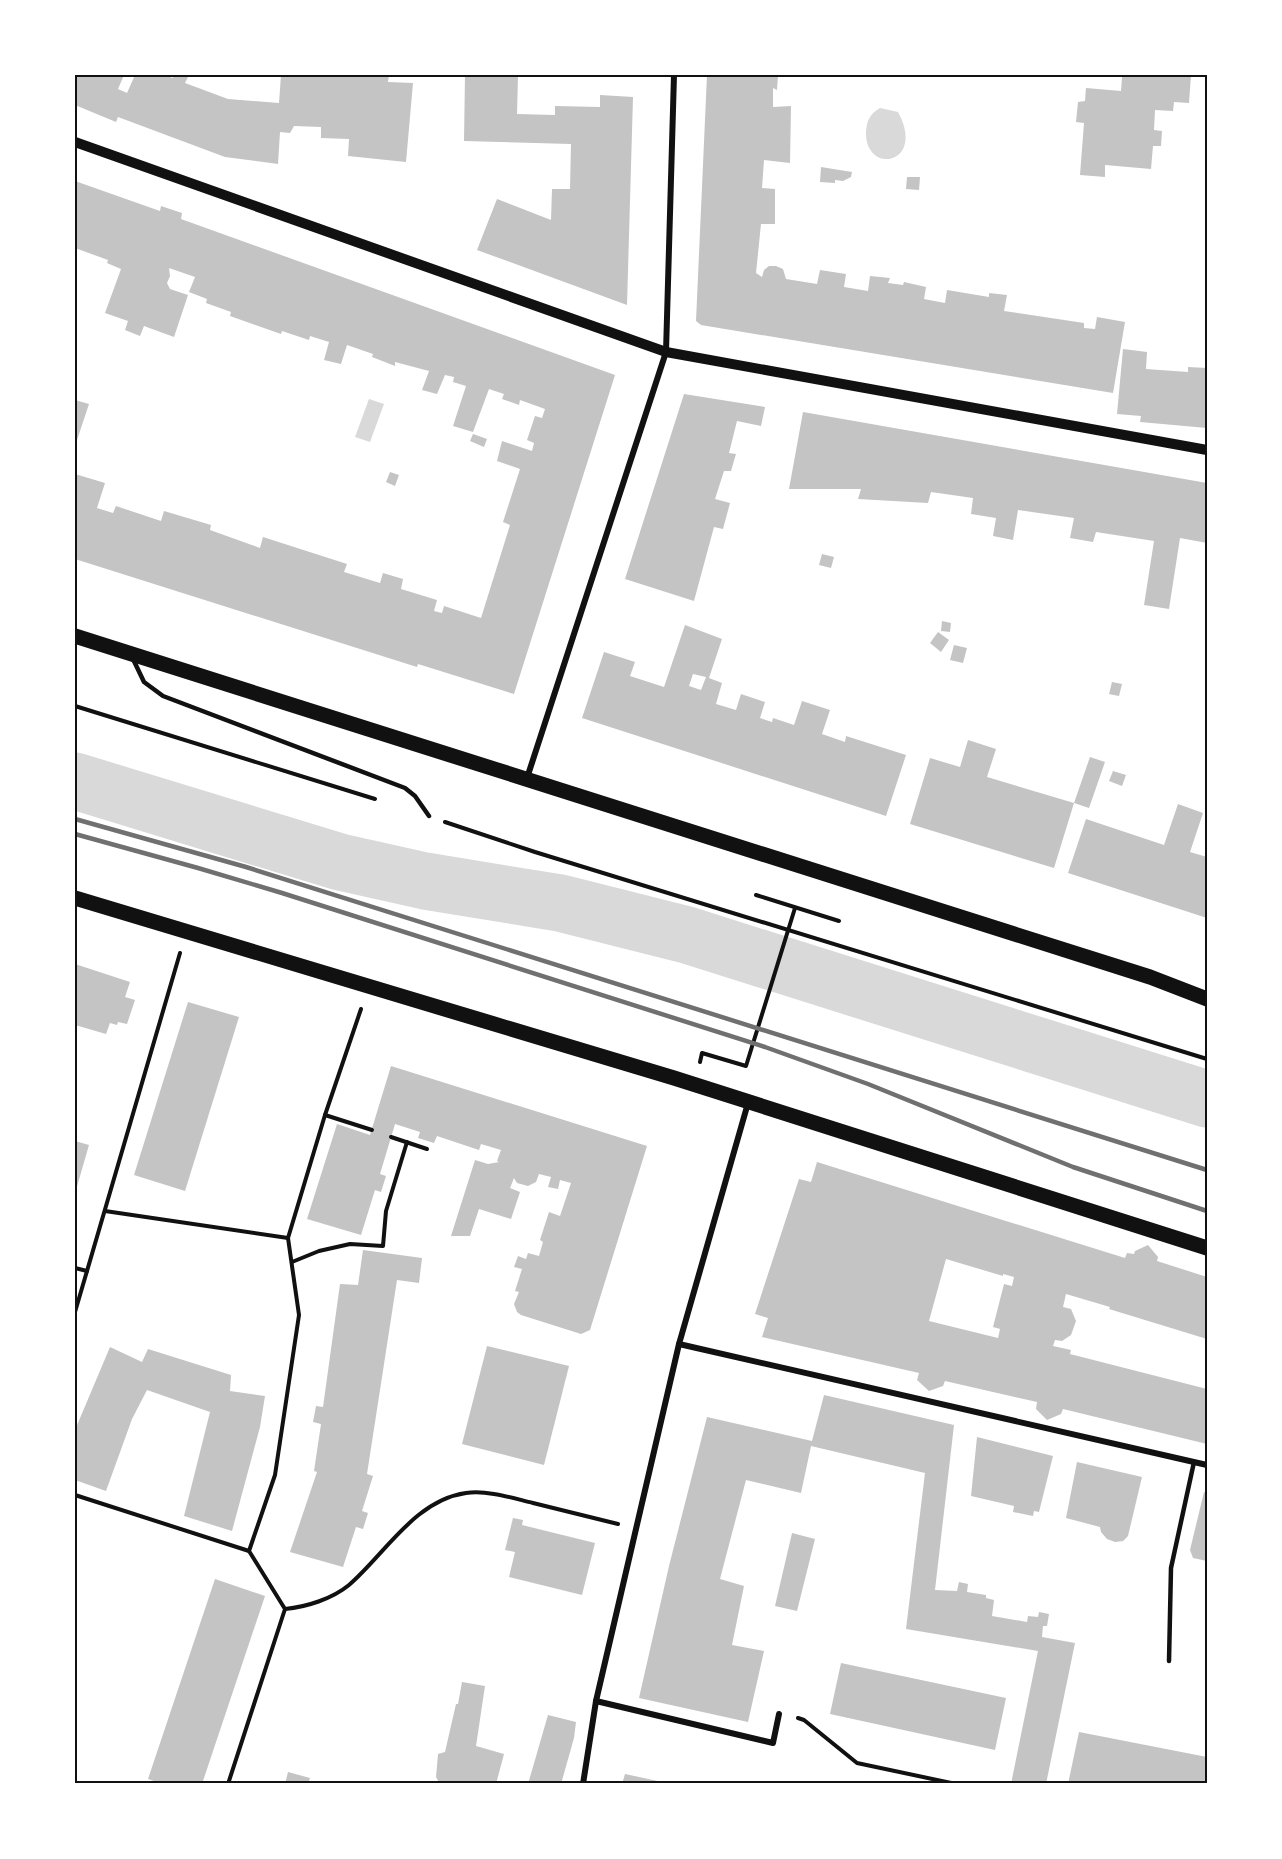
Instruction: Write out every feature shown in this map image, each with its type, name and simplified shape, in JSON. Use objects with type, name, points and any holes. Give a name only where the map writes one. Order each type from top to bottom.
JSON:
[{"type":"main road","points":[[75,636],[1150,977],[1207,999]]},
{"type":"main road","points":[[75,898],[684,1081],[1207,1248]]},
{"type":"street","points":[[527,779],[666,352],[674,75]]},
{"type":"street","points":[[75,142],[666,352],[1207,450]]},
{"type":"street","points":[[583,1784],[596,1701],[679,1344],[748,1103]]},
{"type":"street","points":[[679,1344],[1207,1465]]},
{"type":"street","points":[[596,1701],[773,1743],[779,1714]]},
{"type":"lane","points":[[131,654],[144,682],[163,696],[405,788],[415,796],[429,816]]},
{"type":"lane","points":[[1169,1661],[1171,1568],[1194,1462]]},
{"type":"path","points":[[75,706],[383,802]]},
{"type":"path","points":[[429,816],[536,852],[1207,1059]]},
{"type":"path","points":[[756,895],[838,921]]},
{"type":"path","points":[[712,1056],[746,1066],[795,908]]},
{"type":"path","points":[[75,1312],[187,931]]},
{"type":"path","points":[[249,1551],[275,1475],[299,1315],[288,1238],[325,1115],[368,985]]},
{"type":"path","points":[[325,1115],[372,1130]]},
{"type":"path","points":[[391,1137],[427,1149]]},
{"type":"path","points":[[292,1262],[319,1251],[350,1244],[383,1246],[386,1210],[407,1142]]},
{"type":"path","points":[[105,1210],[288,1238]]},
{"type":"path","points":[[75,1268],[87,1271]]},
{"type":"path","points":[[285,1609],[297,1608],[328,1598],[348,1586],[413,1520],[442,1500],[466,1493],[494,1494],[636,1529]]},
{"type":"path","points":[[75,1495],[249,1551],[285,1609],[228,1784]]},
{"type":"path","points":[[779,1714],[804,1720],[857,1762],[956,1784]]},
{"type":"shaded area","points":[[880,108],[898,112],[905,130],[905,144],[900,153],[892,158],[883,159],[874,154],[868,145],[867,124],[871,115]]},
{"type":"shaded area","points":[[369,399],[384,404],[370,442],[355,437]]},
{"type":"building","points":[[75,75],[124,75],[118,89],[127,93],[135,75],[164,75],[173,78],[174,75],[189,75],[185,83],[228,99],[279,103],[281,75],[389,75],[388,82],[413,83],[406,162],[348,156],[349,139],[321,138],[321,127],[294,126],[290,133],[280,132],[278,164],[225,157],[118,117],[116,122],[75,105]]},
{"type":"building","points":[[465,75],[518,75],[517,114],[555,115],[555,106],[600,107],[600,95],[633,97],[627,305],[477,250],[497,199],[551,220],[552,189],[570,189],[571,144],[464,141]]},
{"type":"building","points":[[707,75],[778,75],[777,90],[773,88],[773,107],[791,106],[790,163],[764,160],[762,188],[775,189],[775,224],[761,224],[756,273],[762,277],[764,270],[769,266],[776,266],[783,269],[786,279],[817,284],[820,270],[846,274],[844,287],[868,291],[870,276],[890,278],[888,283],[903,285],[904,282],[926,287],[924,299],[945,303],[947,290],[989,297],[989,293],[1007,295],[1004,311],[1084,323],[1084,328],[1095,329],[1097,317],[1125,322],[1113,393],[701,325],[696,321]]},
{"type":"building","points":[[1125,75],[1191,75],[1189,103],[1174,102],[1173,111],[1155,110],[1154,130],[1162,131],[1161,146],[1153,146],[1151,169],[1105,165],[1105,177],[1080,175],[1084,123],[1076,122],[1078,102],[1085,101],[1086,88],[1121,91],[1122,77]]},
{"type":"building","points":[[821,167],[852,172],[851,177],[843,181],[835,180],[835,183],[820,182]]},
{"type":"building","points":[[907,177],[920,177],[919,190],[906,189]]},
{"type":"building","points":[[75,181],[160,211],[161,206],[182,213],[181,219],[615,375],[514,694],[418,664],[417,667],[75,559],[75,474],[105,483],[97,508],[113,513],[116,506],[161,521],[164,511],[211,525],[210,530],[260,548],[263,537],[347,564],[344,572],[380,583],[383,573],[403,579],[401,589],[437,600],[434,611],[442,613],[444,606],[481,618],[510,525],[503,522],[520,469],[497,461],[502,441],[532,451],[534,443],[527,440],[535,416],[542,418],[545,409],[520,400],[519,405],[502,399],[504,394],[489,389],[473,432],[453,426],[466,386],[453,382],[454,377],[445,375],[437,394],[422,390],[429,371],[395,362],[395,366],[372,357],[373,354],[347,345],[341,364],[324,360],[329,342],[310,336],[309,340],[282,331],[281,334],[230,316],[231,312],[206,303],[207,299],[189,292],[195,277],[169,268],[170,276],[167,283],[170,289],[188,295],[174,337],[144,326],[140,336],[125,330],[128,321],[105,313],[121,269],[107,263],[108,260],[75,248]]},
{"type":"building","points":[[1123,349],[1147,352],[1146,369],[1188,372],[1188,367],[1207,368],[1207,428],[1140,422],[1141,416],[1117,414]]},
{"type":"building","points":[[684,394],[765,407],[761,426],[737,421],[729,453],[736,454],[731,471],[724,471],[715,499],[730,503],[723,529],[714,527],[694,601],[625,579]]},
{"type":"building","points":[[75,400],[89,404],[75,446]]},
{"type":"building","points":[[803,412],[1207,483],[1207,543],[1180,538],[1169,609],[1144,605],[1154,541],[1096,532],[1093,542],[1070,538],[1074,518],[1018,510],[1013,540],[993,536],[996,518],[971,514],[973,498],[931,492],[928,503],[858,499],[861,489],[789,489]]},
{"type":"building","points":[[473,434],[487,439],[484,447],[470,441]]},
{"type":"building","points":[[390,472],[399,475],[395,486],[386,482]]},
{"type":"building","points":[[822,554],[834,557],[831,568],[819,565]]},
{"type":"building","points":[[942,621],[951,623],[950,632],[941,631]]},
{"type":"building","points":[[685,625],[722,639],[709,678],[722,683],[716,704],[736,710],[741,694],[765,702],[760,718],[772,722],[773,718],[794,725],[802,701],[830,710],[822,734],[845,742],[846,736],[906,755],[886,816],[582,718],[604,652],[635,662],[630,676],[664,687]],"holes":[[[693,674],[706,677],[701,690],[689,686]]]},
{"type":"building","points":[[938,632],[949,640],[941,652],[930,643]]},
{"type":"building","points":[[954,645],[967,648],[963,663],[950,660]]},
{"type":"building","points":[[1112,682],[1122,684],[1119,696],[1109,694]]},
{"type":"building","points":[[968,740],[996,749],[987,777],[1074,803],[1054,868],[910,824],[930,758],[960,767]]},
{"type":"building","points":[[1090,757],[1105,762],[1089,808],[1074,803]]},
{"type":"building","points":[[1113,771],[1126,775],[1122,786],[1109,781]]},
{"type":"building","points":[[1178,804],[1203,813],[1190,852],[1207,857],[1207,918],[1068,873],[1086,819],[1164,845]]},
{"type":"building","points":[[75,964],[130,982],[125,997],[135,1000],[127,1024],[110,1023],[106,1034],[75,1025]]},
{"type":"building","points":[[188,1002],[239,1017],[185,1191],[134,1175]]},
{"type":"building","points":[[391,1066],[647,1146],[590,1330],[581,1334],[521,1315],[514,1304],[519,1292],[515,1291],[522,1269],[514,1267],[518,1256],[526,1259],[528,1253],[539,1256],[543,1242],[540,1240],[549,1212],[560,1216],[571,1183],[560,1180],[558,1189],[548,1187],[551,1177],[539,1174],[536,1182],[528,1186],[517,1183],[514,1178],[510,1188],[520,1192],[511,1219],[479,1209],[470,1236],[451,1236],[475,1160],[488,1164],[499,1162],[497,1161],[501,1150],[481,1144],[479,1150],[437,1136],[434,1143],[418,1138],[420,1132],[395,1124],[380,1174],[386,1176],[381,1192],[375,1190],[361,1235],[307,1219],[337,1124],[370,1135]]},
{"type":"building","points":[[75,1141],[89,1145],[76,1190],[75,1190]]},
{"type":"building","points":[[817,1162],[1125,1258],[1127,1253],[1134,1254],[1135,1251],[1148,1245],[1158,1257],[1157,1261],[1207,1277],[1207,1339],[1066,1294],[1063,1307],[1071,1309],[1076,1321],[1071,1335],[1062,1341],[1055,1340],[1053,1346],[1071,1350],[1070,1354],[1207,1389],[1207,1444],[1063,1409],[1061,1414],[1047,1420],[1036,1409],[1037,1402],[945,1381],[943,1386],[929,1391],[917,1380],[919,1373],[762,1337],[768,1318],[755,1314],[799,1179],[811,1182]],"holes":[[[946,1259],[1003,1276],[1003,1274],[1014,1277],[1012,1286],[1004,1284],[993,1327],[1000,1329],[998,1338],[929,1321]]]},
{"type":"building","points":[[363,1250],[422,1258],[419,1283],[397,1280],[367,1474],[373,1476],[362,1511],[368,1513],[363,1529],[356,1527],[343,1567],[290,1552],[317,1472],[314,1471],[321,1424],[313,1422],[316,1406],[323,1407],[340,1284],[358,1285]]},
{"type":"building","points":[[487,1346],[569,1366],[544,1465],[462,1444]]},
{"type":"building","points":[[110,1347],[142,1362],[148,1349],[231,1375],[230,1391],[265,1396],[260,1427],[232,1531],[184,1516],[210,1412],[147,1390],[132,1419],[106,1491],[75,1480],[75,1430]]},
{"type":"building","points":[[824,1395],[954,1425],[935,1590],[957,1591],[959,1582],[968,1584],[967,1592],[986,1595],[986,1598],[994,1600],[992,1616],[1027,1622],[1028,1616],[1038,1617],[1039,1612],[1049,1614],[1047,1626],[1043,1626],[1042,1637],[1075,1643],[1046,1784],[1011,1784],[1038,1651],[906,1629],[925,1473],[811,1446],[801,1493],[746,1480],[720,1579],[744,1586],[732,1645],[764,1651],[748,1722],[639,1698],[669,1566],[707,1417],[812,1441]]},
{"type":"building","points":[[977,1437],[1053,1456],[1039,1512],[1034,1511],[1033,1516],[1013,1512],[1014,1506],[971,1496]]},
{"type":"building","points":[[1077,1462],[1142,1477],[1128,1536],[1123,1541],[1115,1542],[1107,1539],[1100,1527],[1066,1518]]},
{"type":"building","points":[[1204,1492],[1207,1493],[1207,1561],[1193,1558],[1190,1550]]},
{"type":"building","points":[[513,1518],[523,1520],[522,1525],[595,1543],[582,1595],[509,1577],[515,1552],[505,1550]]},
{"type":"building","points":[[792,1533],[815,1539],[797,1611],[775,1606]]},
{"type":"building","points":[[215,1579],[265,1596],[202,1784],[163,1784],[148,1779]]},
{"type":"building","points":[[841,1663],[1006,1698],[995,1750],[830,1714]]},
{"type":"building","points":[[462,1682],[485,1686],[476,1746],[504,1754],[496,1784],[440,1784],[436,1777],[438,1754],[445,1752]]},
{"type":"building","points":[[548,1715],[576,1722],[574,1738],[561,1784],[528,1784]]},
{"type":"building","points":[[1079,1732],[1207,1757],[1207,1784],[1068,1784]]},
{"type":"building","points":[[288,1772],[310,1778],[308,1784],[285,1784]]},
{"type":"building","points":[[625,1774],[667,1783],[667,1784],[622,1784]]},
{"type":"waterway","points":[[75,781],[340,862],[425,881],[560,903],[687,935],[1207,1099]]},
{"type":"railway","points":[[75,819],[246,867],[1207,1170]]},
{"type":"railway","points":[[75,834],[282,893],[765,1047],[868,1084],[1073,1167],[1207,1211]]}]
